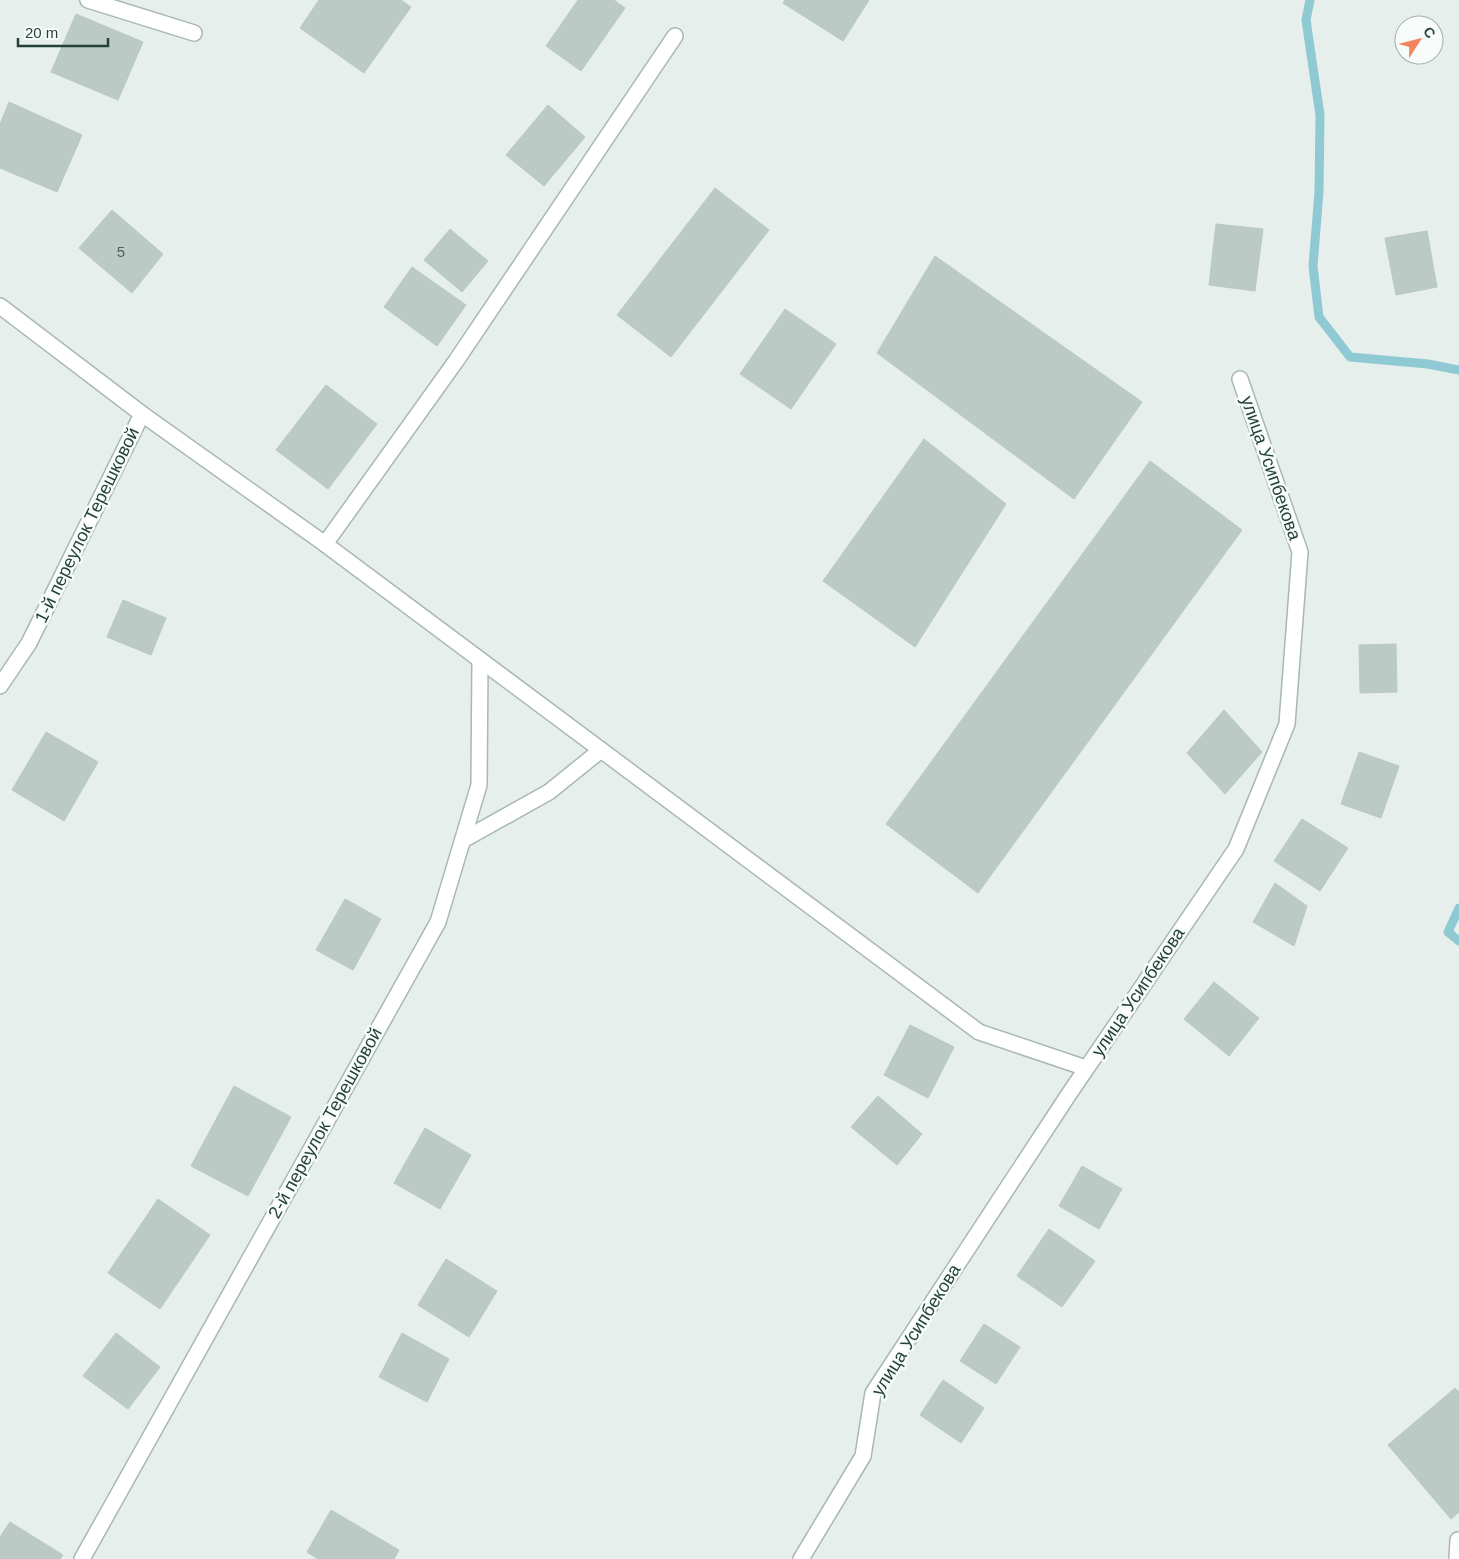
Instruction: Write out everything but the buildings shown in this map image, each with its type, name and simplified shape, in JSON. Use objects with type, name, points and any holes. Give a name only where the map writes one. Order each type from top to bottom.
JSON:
[{"type":"street","points":[[88,0],[194,33]]},
{"type":"street","points":[[325,544],[456,361],[675,36]]},
{"type":"street","name":"1-й переулок Терешковой","points":[[0,306],[142,414],[29,644],[0,686]]},
{"type":"street","name":"улица Усипбекова","points":[[801,1559],[863,1456],[873,1393],[1086,1068],[1236,849],[1288,724],[1300,552],[1240,379]]},
{"type":"street","points":[[142,414],[325,544],[979,1032],[1086,1068]]},
{"type":"street","name":"2-й переулок Терешковой","points":[[82,1559],[438,922],[479,785],[480,660]]},
{"type":"street","points":[[463,840],[549,792],[601,750]]},
{"type":"street","points":[[1457,1559],[1458,1540]]},
{"type":"waterway","points":[[1310,0],[1306,20],[1320,115],[1319,192],[1313,266],[1319,317],[1350,357],[1428,364],[1459,370]]},
{"type":"waterway","points":[[1459,908],[1448,932],[1459,941]]}]
